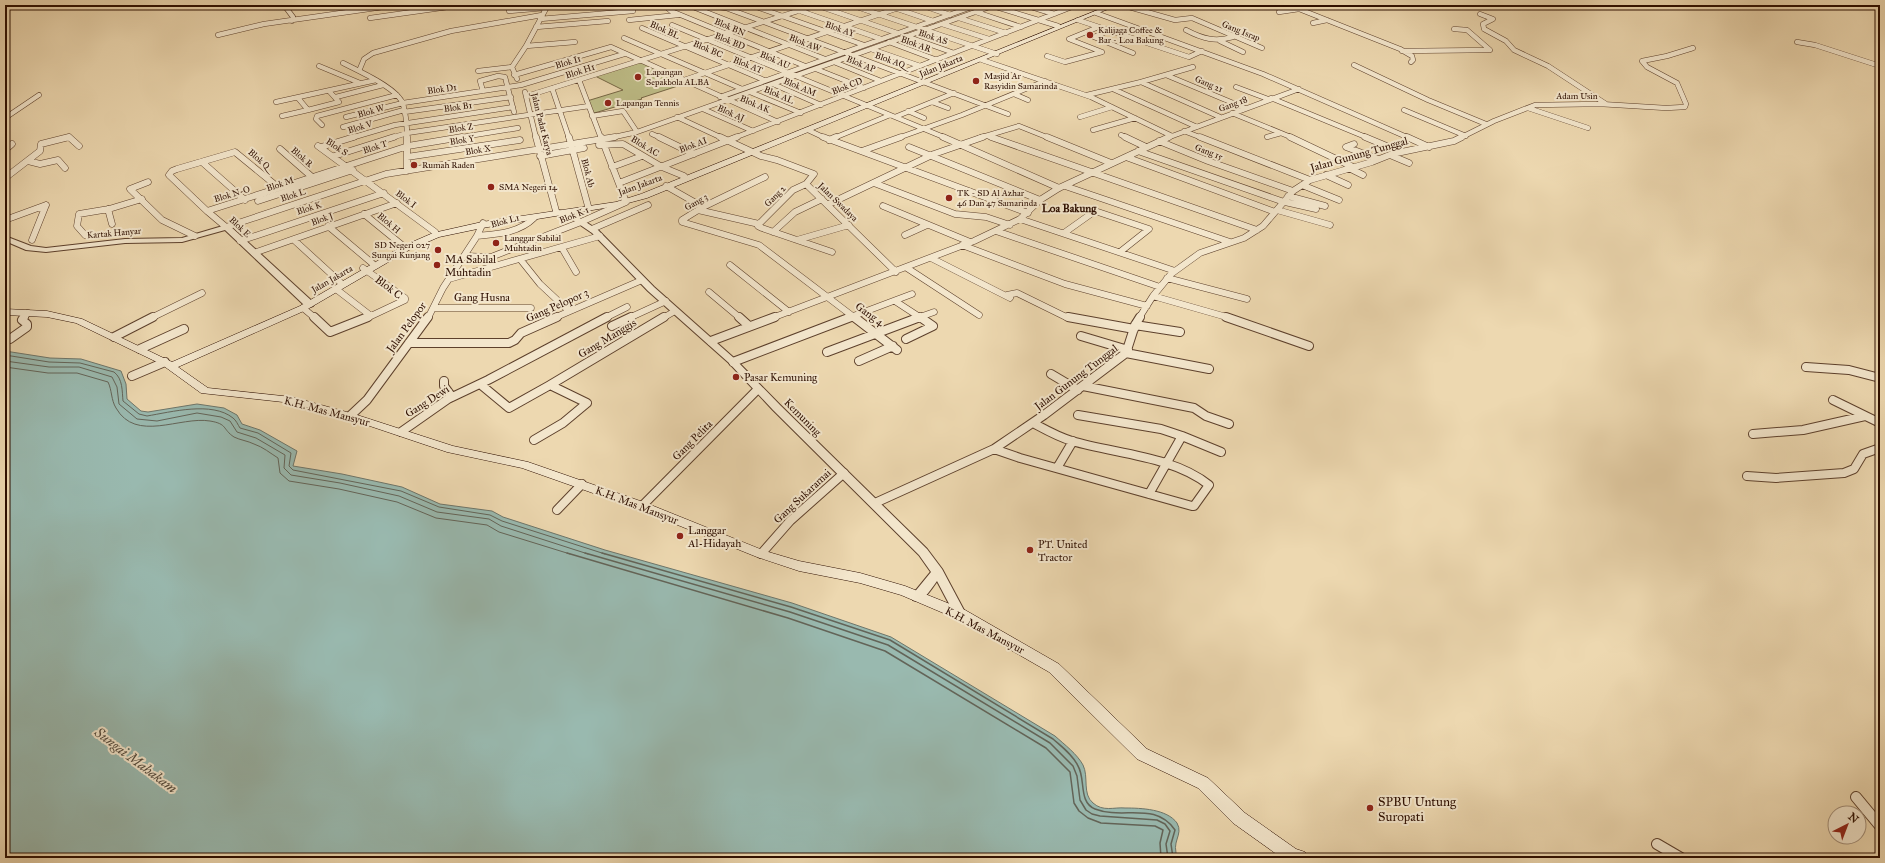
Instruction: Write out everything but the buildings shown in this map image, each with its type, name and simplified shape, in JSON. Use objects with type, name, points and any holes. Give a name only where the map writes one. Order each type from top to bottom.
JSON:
[{"type":"main road","name":"Jalan Jakarta","points":[[365,270],[372,263],[402,245],[435,232],[561,212],[625,200],[666,186],[995,53],[1109,5]]},
{"type":"main road","name":"Jalan Jakarta","points":[[1060,26],[1115,5]]},
{"type":"main road","name":"Jalan Jakarta","points":[[924,81],[982,60],[995,53]]},
{"type":"main road","name":"Jalan Jakarta","points":[[168,364],[306,304],[365,270],[422,241],[449,232],[483,224],[534,218],[588,206],[625,200],[684,176],[808,130],[865,105]]},
{"type":"main road","name":"K.H. Mas Mansyur","points":[[5,312],[71,318],[140,349],[168,364],[200,389],[208,392],[292,400],[350,416],[452,448],[524,465],[642,506],[761,554],[800,566],[860,578],[898,588],[960,614],[1054,668],[1142,754],[1202,783],[1239,818],[1290,854],[1299,858]]},
{"type":"street","points":[[284,5],[293,17],[292,21]]},
{"type":"street","points":[[218,35],[264,24],[397,5]]},
{"type":"street","points":[[370,18],[462,5]]},
{"type":"street","points":[[622,5],[627,5]]},
{"type":"street","name":"Blok BN","points":[[664,5],[671,11],[805,66]]},
{"type":"street","name":"Blok AW","points":[[688,5],[825,59]]},
{"type":"street","name":"Blok AY","points":[[751,5],[864,45]]},
{"type":"street","points":[[784,5],[881,39]]},
{"type":"street","points":[[816,5],[897,33]]},
{"type":"street","name":"Blok H1","points":[[526,96],[816,5]]},
{"type":"street","points":[[851,5],[995,53]]},
{"type":"street","points":[[886,5],[933,21]]},
{"type":"street","points":[[684,80],[907,5]]},
{"type":"street","points":[[921,5],[950,15]]},
{"type":"street","points":[[603,142],[658,125],[702,109],[742,88],[764,80],[816,69],[834,62],[864,45],[977,5]]},
{"type":"street","points":[[723,98],[750,92],[773,84],[805,66],[825,59],[871,49],[993,5],[1060,26]]},
{"type":"street","points":[[1025,5],[1054,14]]},
{"type":"street","points":[[1059,5],[1069,8]]},
{"type":"street","name":"Blok CD","points":[[728,141],[1076,5]]},
{"type":"street","name":"Gang Israp","points":[[1122,5],[1176,20],[1192,18],[1233,37],[1241,38],[1262,48]]},
{"type":"street","points":[[1289,5],[1390,45],[1412,56],[1414,60],[1411,62]]},
{"type":"street","points":[[1484,5],[1490,7]]},
{"type":"street","points":[[509,11],[547,6]]},
{"type":"street","points":[[478,71],[512,67],[526,46],[547,6]]},
{"type":"street","points":[[960,7],[966,9]]},
{"type":"street","name":"Blok AQ","points":[[718,8],[726,8],[924,81],[1008,114]]},
{"type":"street","points":[[1279,12],[1300,9]]},
{"type":"street","points":[[359,71],[364,59],[368,55],[390,47],[451,31],[541,17],[633,11]]},
{"type":"street","points":[[976,12],[1021,27]]},
{"type":"street","points":[[1096,13],[1214,55],[1299,88],[1429,146]]},
{"type":"street","points":[[629,20],[680,14]]},
{"type":"street","points":[[1480,14],[1493,19],[1483,24],[1484,29],[1506,41],[1511,48],[1548,66],[1607,104]]},
{"type":"street","points":[[959,18],[1006,33]]},
{"type":"street","points":[[254,20],[264,24]]},
{"type":"street","points":[[1078,20],[1108,32],[1200,60]]},
{"type":"street","points":[[1176,20],[1188,26],[1180,28]]},
{"type":"street","points":[[1312,23],[1328,20]]},
{"type":"street","points":[[536,27],[608,21]]},
{"type":"street","points":[[942,24],[989,39]]},
{"type":"street","name":"Blok BD","points":[[672,25],[750,58]]},
{"type":"street","name":"Blok BL","points":[[642,28],[683,47]]},
{"type":"street","points":[[1047,56],[1065,62],[1102,52],[1070,39],[1096,28]]},
{"type":"street","points":[[1402,51],[1490,50],[1467,30],[1454,29]]},
{"type":"street","points":[[1186,30],[1199,37],[1220,41],[1243,52]]},
{"type":"street","points":[[1108,32],[1094,37],[1134,53]]},
{"type":"street","name":"Blok AS","points":[[906,36],[954,53]]},
{"type":"street","points":[[1192,39],[1199,37]]},
{"type":"street","points":[[1220,41],[1233,37]]},
{"type":"street","points":[[624,38],[742,88]]},
{"type":"street","points":[[1178,42],[1185,40]]},
{"type":"street","points":[[526,46],[575,42]]},
{"type":"street","name":"Blok AR","points":[[889,42],[937,60]]},
{"type":"street","points":[[1798,42],[1815,45],[1880,66]]},
{"type":"street","points":[[813,46],[821,44]]},
{"type":"street","name":"Blok AK","points":[[514,75],[611,47],[778,122]]},
{"type":"street","name":"Blok BC","points":[[683,47],[727,65]]},
{"type":"street","name":"Adam Usin","points":[[1466,136],[1486,124],[1537,104],[1686,106],[1677,83],[1646,67],[1642,61],[1646,58],[1667,56],[1693,48]]},
{"type":"street","points":[[871,49],[920,66]]},
{"type":"street","points":[[1189,57],[1202,51]]},
{"type":"street","name":"Blok I1","points":[[515,86],[624,54]]},
{"type":"street","name":"Blok AU","points":[[750,58],[1062,187],[1231,242]]},
{"type":"street","points":[[982,60],[1087,95],[1172,136]]},
{"type":"street","name":"Blok AP","points":[[834,62],[881,81]]},
{"type":"street","points":[[343,63],[376,80],[397,96],[403,103],[408,146],[407,171]]},
{"type":"street","name":"Blok AT","points":[[727,65],[764,80]]},
{"type":"street","points":[[1354,65],[1414,94],[1486,124]]},
{"type":"street","points":[[319,66],[360,83]]},
{"type":"street","name":"Jalan Padat Karya","points":[[512,67],[515,86],[526,96],[523,116],[561,212]]},
{"type":"street","points":[[1087,95],[1141,82],[1193,67]]},
{"type":"street","points":[[816,69],[864,88]]},
{"type":"street","name":"Gang 21","points":[[1166,75],[1245,108]]},
{"type":"street","points":[[482,91],[480,81],[498,76],[505,77],[515,86],[511,97],[513,107],[523,116]]},
{"type":"street","points":[[276,102],[376,80]]},
{"type":"street","points":[[579,80],[625,200]]},
{"type":"street","points":[[862,151],[987,106],[1045,81]]},
{"type":"street","points":[[1141,82],[1220,117]]},
{"type":"street","name":"Blok AM","points":[[773,84],[822,105]]},
{"type":"street","points":[[282,116],[308,110],[383,85]]},
{"type":"street","name":"Blok D1","points":[[346,117],[403,103],[515,86]]},
{"type":"street","points":[[1236,87],[1270,99],[1400,152]]},
{"type":"street","name":"Blok Ab","points":[[552,88],[572,147],[588,206]]},
{"type":"street","name":"Gang 18","points":[[711,341],[907,268],[1010,225],[1028,213],[1040,200],[1062,187],[1111,163],[1184,131],[1299,88]]},
{"type":"street","points":[[1113,89],[1197,127]]},
{"type":"street","points":[[329,91],[338,100]]},
{"type":"street","name":"Blok AL","points":[[750,92],[801,113]]},
{"type":"street","points":[[829,140],[954,93]]},
{"type":"street","points":[[1014,94],[1028,100]]},
{"type":"street","points":[[5,118],[38,95]]},
{"type":"street","points":[[322,125],[316,119],[317,116],[397,96]]},
{"type":"street","name":"Blok W","points":[[343,128],[404,111],[511,97]]},
{"type":"street","points":[[298,98],[308,110]]},
{"type":"street","points":[[338,100],[354,98]]},
{"type":"street","points":[[932,102],[948,108]]},
{"type":"street","points":[[334,156],[407,133],[589,106]]},
{"type":"street","name":"Blok B1","points":[[405,123],[513,107]]},
{"type":"street","points":[[1080,117],[1112,107]]},
{"type":"street","points":[[1528,108],[1588,128]]},
{"type":"street","name":"Blok AJ","points":[[702,109],[753,132]]},
{"type":"street","points":[[1404,110],[1466,136]]},
{"type":"street","points":[[592,116],[623,111],[637,132]]},
{"type":"street","points":[[908,111],[924,118]]},
{"type":"street","points":[[1232,112],[1281,132],[1364,175]]},
{"type":"street","points":[[523,116],[518,128],[520,140],[525,151]]},
{"type":"street","points":[[677,118],[752,151]]},
{"type":"street","points":[[1093,130],[1134,118]]},
{"type":"street","points":[[1008,121],[1111,163]]},
{"type":"street","name":"Blok V","points":[[318,146],[405,123]]},
{"type":"street","points":[[829,204],[932,155],[960,144],[1018,126]]},
{"type":"street","name":"Blok Z","points":[[408,146],[518,128]]},
{"type":"street","points":[[808,130],[829,140],[907,167],[1028,213]]},
{"type":"street","points":[[1184,131],[1310,180]]},
{"type":"street","points":[[1267,137],[1281,132]]},
{"type":"street","points":[[652,134],[694,154]]},
{"type":"street","points":[[1121,135],[1146,147]]},
{"type":"street","points":[[988,136],[1090,173],[1257,230]]},
{"type":"street","name":"Jalan Gunung Tunggal","points":[[875,504],[994,449],[1033,423],[1080,388],[1127,352],[1134,327],[1153,296],[1167,278],[1200,253],[1244,238],[1264,226],[1287,198],[1310,180],[1400,152],[1446,143],[1466,136]]},
{"type":"street","points":[[5,178],[41,150],[40,145],[44,143],[69,137],[79,146]]},
{"type":"street","name":"Blok Y","points":[[407,158],[520,140]]},
{"type":"street","name":"Blok AI","points":[[618,183],[728,141]]},
{"type":"street","name":"Gang 15","points":[[1159,141],[1253,177],[1287,198]]},
{"type":"street","name":"Blok X","points":[[366,181],[386,174],[525,151],[538,152],[603,142]]},
{"type":"street","name":"Blok AC","points":[[603,142],[623,144],[662,167],[684,176]]},
{"type":"street","points":[[5,150],[12,144]]},
{"type":"street","points":[[1354,144],[1346,147],[1378,159]]},
{"type":"street","name":"Blok S","points":[[318,146],[350,168]]},
{"type":"street","name":"Blok T","points":[[350,168],[408,146]]},
{"type":"street","points":[[909,147],[932,155],[1040,200]]},
{"type":"street","name":"Blok R","points":[[280,150],[312,177]]},
{"type":"street","name":"Jalan Swadaya","points":[[752,151],[814,174],[806,182],[806,184],[829,204],[896,272]]},
{"type":"street","points":[[1138,151],[1287,198],[1316,209]]},
{"type":"street","name":"Blok Q","points":[[202,162],[231,152],[238,152],[279,188]]},
{"type":"street","points":[[1390,155],[1409,163]]},
{"type":"street","points":[[612,167],[642,156]]},
{"type":"street","points":[[1126,157],[1276,211],[1330,225]]},
{"type":"street","points":[[28,161],[40,164],[58,160],[66,168]]},
{"type":"street","points":[[202,162],[245,200]]},
{"type":"street","name":"Blok N-O","points":[[202,162],[177,169],[169,176],[209,213],[312,177],[350,168]]},
{"type":"street","points":[[350,168],[366,181]]},
{"type":"street","name":"Blok M","points":[[209,213],[350,168]]},
{"type":"street","points":[[5,170],[17,169]]},
{"type":"street","points":[[1326,175],[1348,185]]},
{"type":"street","name":"Gang 3","points":[[753,243],[682,222],[682,220],[700,209],[765,177]]},
{"type":"street","name":"Blok I","points":[[366,181],[435,232]]},
{"type":"street","name":"Blok L","points":[[226,227],[366,181]]},
{"type":"street","points":[[148,182],[131,188],[169,225],[195,236]]},
{"type":"street","points":[[874,183],[955,214],[986,217],[1010,225]]},
{"type":"street","name":"Gang 2","points":[[759,224],[793,190],[806,184]]},
{"type":"street","points":[[1302,185],[1339,200]]},
{"type":"street","points":[[666,186],[700,209],[759,224],[760,227],[773,232],[832,252]]},
{"type":"street","name":"Blok K","points":[[240,241],[384,193]]},
{"type":"street","points":[[1287,198],[1325,206]]},
{"type":"street","points":[[85,235],[77,226],[79,214],[108,209],[142,199]]},
{"type":"street","points":[[773,232],[784,220],[798,209],[822,199]]},
{"type":"street","name":"Blok K 1","points":[[464,256],[488,258],[502,254],[581,222],[625,200]]},
{"type":"street","name":"Blok J","points":[[254,253],[397,203]]},
{"type":"street","points":[[5,220],[46,205],[32,240]]},
{"type":"street","points":[[592,229],[648,205]]},
{"type":"street","points":[[882,206],[970,242]]},
{"type":"street","points":[[108,209],[112,224]]},
{"type":"street","points":[[1064,233],[1095,211],[1148,228],[1149,231],[1120,252]]},
{"type":"street","name":"Kemuning","points":[[561,212],[581,222],[600,236],[642,280],[733,362],[758,389],[923,552],[938,572],[960,614]]},
{"type":"street","name":"Blok E","points":[[209,213],[254,253],[306,304]]},
{"type":"street","name":"Blok H","points":[[364,214],[402,245]]},
{"type":"street","name":"Blok L1","points":[[477,236],[508,232],[530,223],[534,218]]},
{"type":"street","points":[[1020,219],[1175,271]]},
{"type":"street","name":"Jalan Pelopor","points":[[350,416],[367,400],[434,308],[449,279],[477,236],[483,224]]},
{"type":"street","points":[[797,240],[850,225]]},
{"type":"street","points":[[905,235],[927,225]]},
{"type":"street","points":[[328,226],[372,263]]},
{"type":"street","name":"Kartak Hanyar","points":[[5,238],[26,247],[54,249],[126,241],[175,240],[226,227]]},
{"type":"street","points":[[996,231],[1160,287]]},
{"type":"street","points":[[449,279],[600,236]]},
{"type":"street","points":[[294,240],[338,286],[371,316],[330,332],[306,304]]},
{"type":"street","name":"Gang 4","points":[[753,243],[759,245],[879,334],[895,348],[859,360]]},
{"type":"street","points":[[962,245],[1065,284],[1147,306]]},
{"type":"street","points":[[562,248],[576,272]]},
{"type":"street","points":[[931,258],[1008,297],[1012,293],[1017,293],[1066,317],[1180,332]]},
{"type":"street","points":[[520,259],[540,284],[569,311]]},
{"type":"street","points":[[730,265],[789,312]]},
{"type":"street","points":[[907,268],[979,315]]},
{"type":"street","name":"Blok C","points":[[365,270],[405,298],[371,316]]},
{"type":"street","points":[[1167,278],[1247,299]]},
{"type":"street","name":"Gang Pelopor 3","points":[[409,343],[509,343],[515,340],[521,333],[642,280]]},
{"type":"street","points":[[709,292],[749,326]]},
{"type":"street","points":[[114,337],[202,293]]},
{"type":"street","points":[[733,362],[855,317],[912,294]]},
{"type":"street","points":[[1153,296],[1249,324],[1309,346]]},
{"type":"street","points":[[612,326],[666,301]]},
{"type":"street","points":[[895,301],[933,326],[906,339]]},
{"type":"street","name":"Gang Husna","points":[[434,308],[531,308]]},
{"type":"street","name":"Gang Dewi","points":[[401,432],[452,397],[627,308]]},
{"type":"street","name":"Gang Manggis","points":[[480,384],[509,408],[676,310]]},
{"type":"street","points":[[827,352],[879,334],[934,312]]},
{"type":"street","points":[[10,338],[27,327],[27,324],[22,320],[28,313]]},
{"type":"street","points":[[140,349],[184,329]]},
{"type":"street","points":[[1081,336],[1127,352],[1209,369]]},
{"type":"street","points":[[132,376],[168,364]]},
{"type":"street","points":[[1806,367],[1849,370],[1880,378]]},
{"type":"street","points":[[1051,374],[1080,388],[1194,408],[1206,416],[1229,424]]},
{"type":"street","points":[[444,381],[444,386],[452,397]]},
{"type":"street","points":[[534,440],[563,423],[587,404],[585,401],[550,385]]},
{"type":"street","name":"Gang Pelita","points":[[642,506],[758,389]]},
{"type":"street","points":[[1833,400],[1880,423]]},
{"type":"street","points":[[1078,414],[1161,429],[1221,452]]},
{"type":"street","points":[[1753,434],[1803,430],[1865,416]]},
{"type":"street","points":[[994,449],[1014,456],[1194,506],[1209,484],[1195,476],[1165,464],[1102,447],[1073,442],[1033,423]]},
{"type":"street","points":[[1149,494],[1182,436]]},
{"type":"street","points":[[1057,468],[1073,442]]},
{"type":"street","points":[[1747,476],[1776,478],[1844,473],[1854,469],[1860,455],[1880,448]]},
{"type":"street","name":"Gang Sukaramai","points":[[761,554],[790,521],[844,473]]},
{"type":"street","points":[[558,510],[582,484]]},
{"type":"street","points":[[917,597],[938,572]]},
{"type":"street","points":[[1856,797],[1880,826]]},
{"type":"street","points":[[1657,844],[1681,858]]},
{"type":"shaded area","name":"Lapangan Sepakbola ALBA","points":[[639,60],[690,82],[641,98],[642,99],[591,114],[587,101],[623,90],[593,75]]},
{"type":"water","name":"Sungai Mahakam","points":[[5,351],[50,358],[81,359],[121,371],[126,384],[127,399],[141,411],[148,412],[197,404],[224,408],[237,415],[242,424],[260,430],[297,451],[293,466],[342,474],[402,487],[440,504],[492,511],[503,517],[605,550],[792,603],[891,637],[1055,736],[1074,753],[1083,765],[1086,775],[1088,795],[1097,806],[1105,808],[1153,810],[1173,818],[1179,827],[1175,847],[1178,858],[5,858]]},
{"type":"place","name":"Kalijaga Coffee & Bar - Loa Bakung","points":[[1090,35]]},
{"type":"place","name":"Lapangan Sepakbola ALBA","points":[[638,77]]},
{"type":"place","name":"Masjid Ar Rasyidin Samarinda","points":[[976,81]]},
{"type":"place","name":"Lapangan Tennis","points":[[608,103]]},
{"type":"place","name":"Rumah Raden","points":[[414,165]]},
{"type":"place","name":"SMA Negeri 14","points":[[491,187]]},
{"type":"place","name":"TK - SD Al Azhar 46 Dan 47 Samarinda","points":[[949,198]]},
{"type":"place","name":"Langgar Sabilal Muhtadin","points":[[496,243]]},
{"type":"place","name":"SD Negeri 027 Sungai Kunjang","points":[[438,250]]},
{"type":"place","name":"MA Sabilal Muhtadin","points":[[437,265]]},
{"type":"place","name":"Pasar Kemuning","points":[[736,377]]},
{"type":"place","name":"Langgar Al-Hidayah","points":[[680,536]]},
{"type":"place","name":"PT. United Tractor","points":[[1030,550]]},
{"type":"place","name":"SPBU Untung Suropati","points":[[1370,808]]},
{"type":"district","name":"Loa Bakung","points":[[1069,208]]}]
